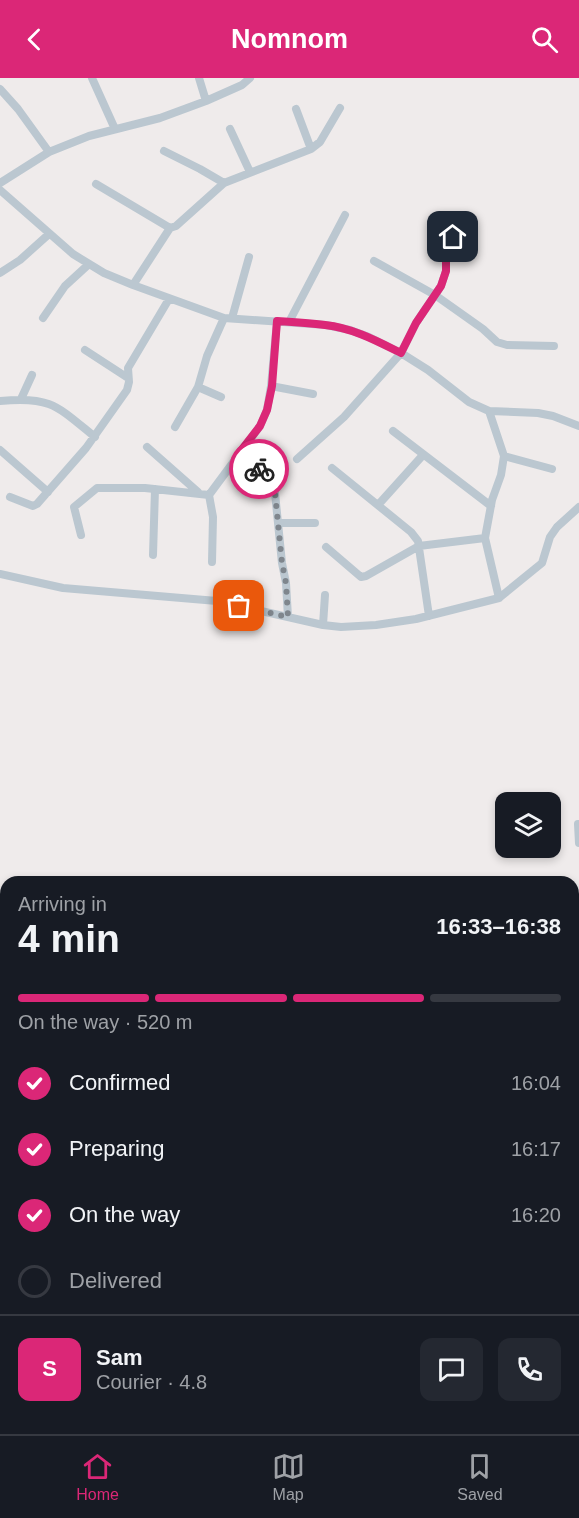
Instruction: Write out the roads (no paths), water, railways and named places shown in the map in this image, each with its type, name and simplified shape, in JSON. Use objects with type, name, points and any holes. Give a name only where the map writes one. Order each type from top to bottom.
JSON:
[{"type":"street","points":[[92,78],[116,129]]},
{"type":"street","points":[[199,78],[206,101]]},
{"type":"street","points":[[0,183],[49,152],[90,136],[160,118],[243,85],[250,78]]},
{"type":"street","points":[[0,89],[18,109],[49,152]]},
{"type":"street","points":[[133,285],[170,228],[224,183],[311,149],[320,142],[340,108]]},
{"type":"street","points":[[296,109],[311,149]]},
{"type":"street","points":[[230,129],[250,172]]},
{"type":"street","points":[[164,151],[224,183]]},
{"type":"street","points":[[96,184],[170,228]]},
{"type":"street","points":[[2,196],[88,264],[133,285],[228,318],[326,325],[350,330],[401,353],[428,370],[469,402],[489,411],[538,413],[579,426]]},
{"type":"street","points":[[288,322],[345,215]]},
{"type":"street","points":[[297,459],[344,417],[401,353],[416,323],[441,286],[446,271],[446,259],[453,237],[441,223]]},
{"type":"street","points":[[0,273],[20,260],[49,234]]},
{"type":"street","points":[[175,428],[198,387],[207,356],[228,318],[249,257]]},
{"type":"street","points":[[374,261],[435,295],[483,329],[497,342],[507,345],[554,345]]},
{"type":"street","points":[[43,318],[65,286],[88,264]]},
{"type":"street","points":[[10,497],[33,506],[48,492],[95,437],[127,390],[128,368],[169,299]]},
{"type":"street","points":[[212,562],[213,517],[209,495],[260,426],[267,410],[272,386],[277,321]]},
{"type":"street","points":[[85,350],[128,378]]},
{"type":"street","points":[[21,399],[32,375]]},
{"type":"street","points":[[272,386],[313,394]]},
{"type":"street","points":[[198,387],[221,397]]},
{"type":"street","points":[[0,400],[46,401],[62,410],[95,437]]},
{"type":"street","points":[[489,411],[504,456],[485,538],[499,598]]},
{"type":"street","points":[[393,431],[491,506]]},
{"type":"street","points":[[147,447],[198,492]]},
{"type":"street","points":[[0,450],[48,492]]},
{"type":"street","points":[[240,452],[272,482],[286,583],[288,617]]},
{"type":"street","points":[[378,505],[423,455]]},
{"type":"street","points":[[504,456],[552,469]]},
{"type":"street","points":[[332,468],[411,532],[418,541],[429,616]]},
{"type":"street","points":[[81,535],[74,507],[97,488],[155,489],[209,495]]},
{"type":"street","points":[[153,555],[155,489]]},
{"type":"street","points":[[0,574],[63,588],[217,601],[322,625],[341,627],[376,625],[429,616],[499,598],[542,563],[550,537],[557,527],[579,507]]},
{"type":"street","points":[[278,523],[315,524]]},
{"type":"street","points":[[326,547],[361,577],[419,546],[485,538]]},
{"type":"street","points":[[322,625],[325,595]]},
{"type":"street","points":[[578,824],[579,843]]}]
